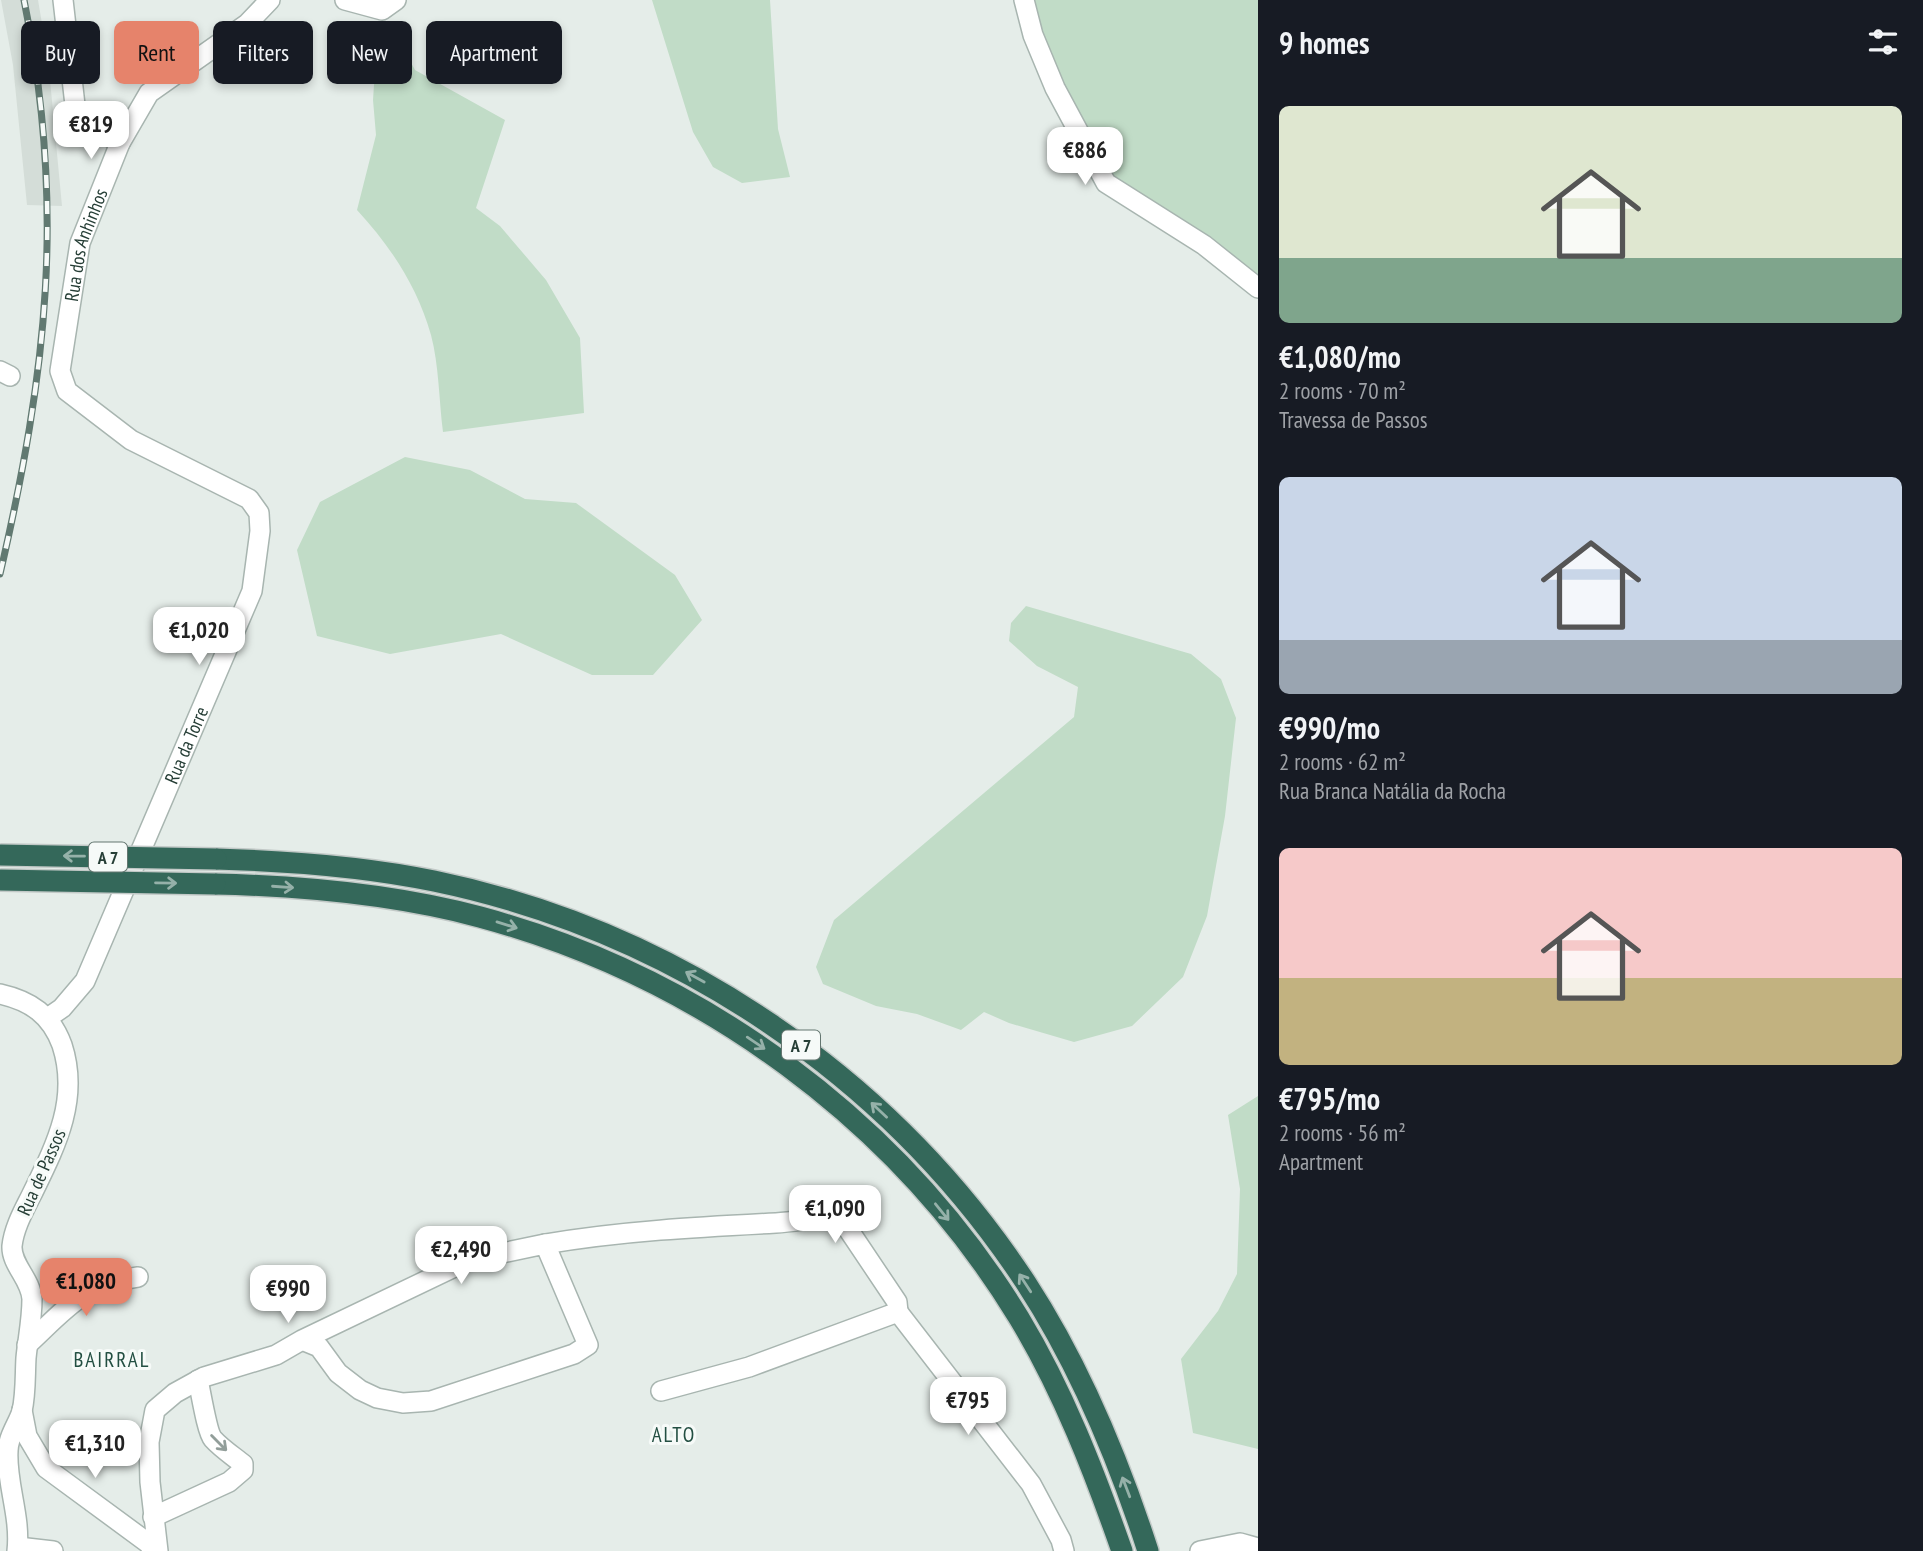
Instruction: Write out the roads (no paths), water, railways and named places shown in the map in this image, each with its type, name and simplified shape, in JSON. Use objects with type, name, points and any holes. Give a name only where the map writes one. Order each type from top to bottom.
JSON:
[{"type":"highway","name":"A 7","points":[[0,855],[216,859],[380,872],[445,883],[519,903],[599,932],[676,967],[726,995],[796,1042],[863,1094],[954,1189],[1012,1263],[1052,1326],[1083,1385],[1119,1469],[1148,1551]]},
{"type":"highway","name":"A 7","points":[[0,880],[215,884],[366,894],[452,910],[564,944],[660,987],[723,1022],[792,1069],[846,1113],[897,1161],[934,1203],[992,1278],[1019,1318],[1060,1394],[1122,1551]]},
{"type":"street","points":[[62,0],[75,105],[89,124],[120,143]]},
{"type":"street","name":"Rua dos Anhinhos","points":[[67,391],[60,371],[80,243],[120,143],[149,93],[247,24],[270,0]]},
{"type":"street","points":[[345,0],[382,10],[396,0]]},
{"type":"street","points":[[1024,0],[1033,35],[1055,88],[1106,183],[1204,246],[1258,288]]},
{"type":"street","name":"Rua da Torre","points":[[48,1017],[62,1008],[85,981],[184,755],[252,591],[260,531],[258,513],[249,499],[131,440],[67,391]]},
{"type":"street","points":[[0,994],[27,1003],[48,1017]]},
{"type":"street","name":"Rua de Passos","points":[[18,1549],[18,1516],[8,1451],[22,1410],[27,1345],[32,1319],[32,1292],[27,1277],[6,1249],[60,1134],[67,1110],[68,1069],[58,1033],[48,1017]]},
{"type":"street","points":[[156,1551],[149,1442],[155,1410],[175,1393],[198,1380],[276,1355],[469,1260],[609,1233],[787,1223],[818,1216],[840,1217],[877,1269],[897,1302],[898,1312],[1031,1484],[1064,1551]]},
{"type":"street","points":[[302,1340],[319,1347],[338,1373],[360,1390],[377,1398],[403,1403],[431,1401],[574,1354],[588,1345],[545,1244]]},
{"type":"street","points":[[27,1345],[84,1293],[101,1284],[138,1277]]},
{"type":"street","points":[[661,1391],[748,1367],[898,1312]]},
{"type":"street","points":[[153,1517],[229,1482],[243,1470],[243,1464],[213,1439],[208,1429],[208,1415],[198,1380]]},
{"type":"street","name":"Rua de Passos","points":[[22,1410],[27,1436],[46,1468],[156,1551]]},
{"type":"street","points":[[1200,1551],[1240,1543],[1258,1548]]},
{"type":"street","points":[[18,1549],[53,1551]]},
{"type":"railway","points":[[0,574],[29,428],[45,288],[45,148],[37,76],[24,0]]},
{"type":"district","name":"BAIRRAL","points":[[112,1359]]},
{"type":"district","name":"ALTO","points":[[674,1434]]}]
